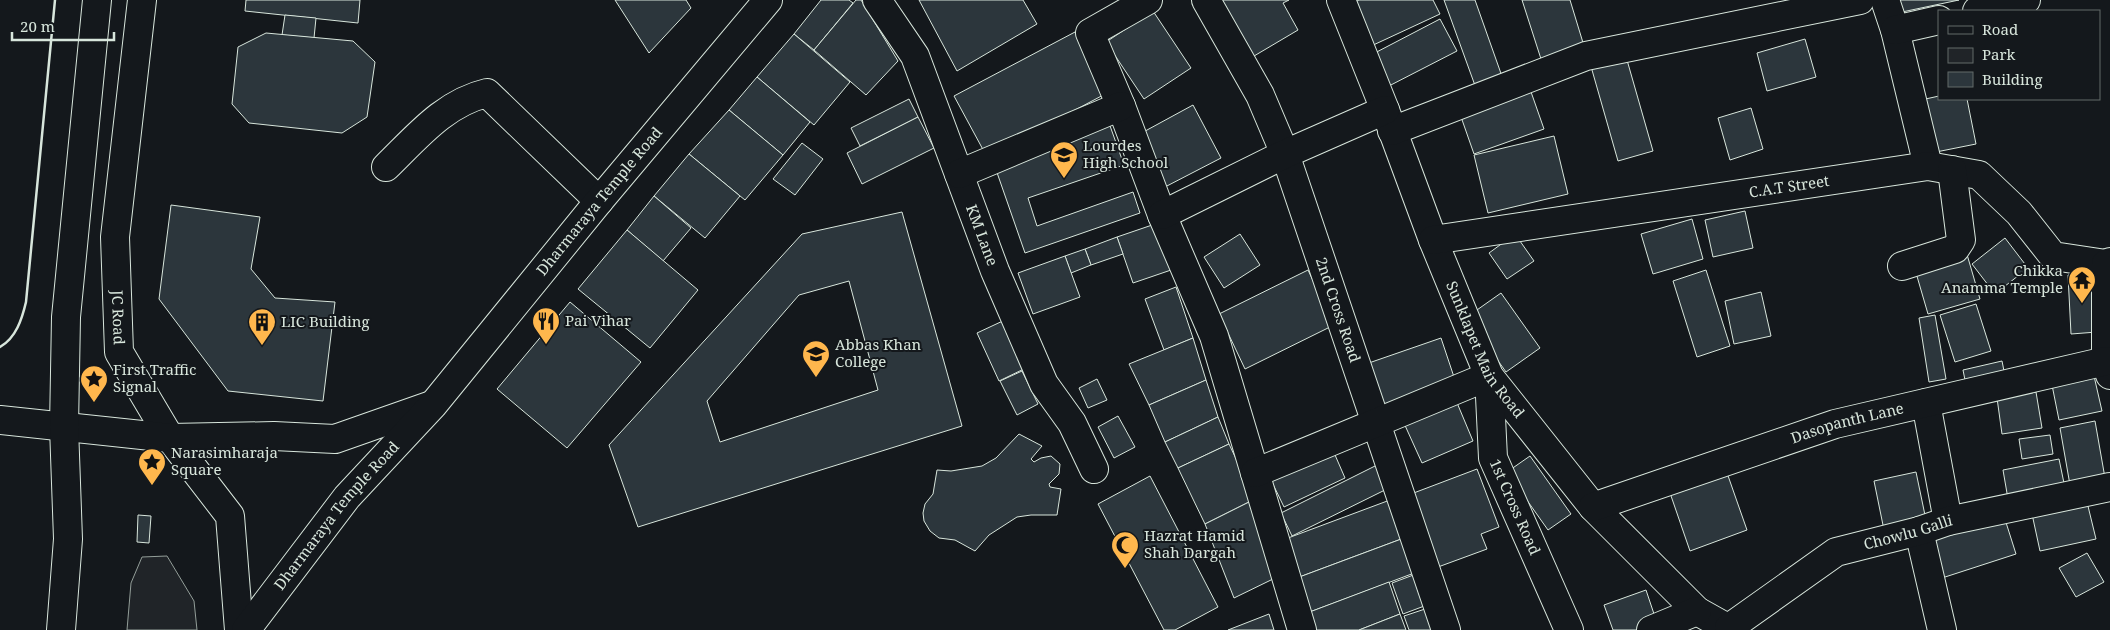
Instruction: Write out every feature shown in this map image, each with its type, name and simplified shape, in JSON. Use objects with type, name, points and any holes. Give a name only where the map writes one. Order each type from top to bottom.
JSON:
[{"type":"street","points":[[61,630],[68,539],[64,426],[66,317],[97,0]]},
{"type":"street","name":"JC Road","points":[[142,0],[115,237],[119,352],[170,438],[230,516],[239,630]]},
{"type":"street","name":"Dharmaraya Temple Road","points":[[246,630],[347,497],[433,405],[599,201],[768,0]]},
{"type":"street","name":"KM Lane","points":[[877,0],[915,56],[995,271],[1044,384],[1072,423],[1094,469]]},
{"type":"street","points":[[1148,0],[1090,33],[1121,106],[1162,215],[1214,336],[1302,630]]},
{"type":"street","name":"2nd Cross Road","points":[[1206,0],[1260,95],[1285,154],[1377,421],[1446,630]]},
{"type":"street","name":"Sunklapet Main Road","points":[[1341,0],[1389,121],[1433,240],[1488,376],[1593,507],[1697,610],[1730,629]]},
{"type":"street","points":[[1162,215],[1285,154],[1586,56],[1860,0]]},
{"type":"street","points":[[1885,0],[1940,168],[1961,240],[1955,249],[1902,266]]},
{"type":"street","points":[[1981,10],[2026,0]]},
{"type":"street","points":[[1895,30],[1938,20]]},
{"type":"street","points":[[386,167],[439,116],[470,97],[487,93],[599,201]]},
{"type":"street","points":[[959,174],[1121,106]]},
{"type":"street","name":"C.A.T Street","points":[[1433,240],[1940,168],[1979,175],[2019,213],[2052,256],[2108,263]]},
{"type":"street","points":[[2108,263],[2108,368]]},
{"type":"street","name":"Dasopanth Lane","points":[[1593,507],[1835,424],[1926,403],[2108,368]]},
{"type":"street","points":[[1255,472],[1488,376]]},
{"type":"street","name":"1st Cross Road","points":[[1488,376],[1493,458],[1568,630]]},
{"type":"street","points":[[1926,403],[1948,521]]},
{"type":"street","name":"Dharmaraya Temple Road","points":[[0,420],[170,438],[274,436],[335,439],[433,405]]},
{"type":"street","name":"Chowlu Galli","points":[[1730,629],[1836,552],[1948,521],[2110,487]]},
{"type":"street","points":[[1919,530],[1942,630]]},
{"type":"street","points":[[1650,630],[1697,610]]},
{"type":"green space","points":[[167,556],[194,601],[197,630],[127,630],[131,583],[142,557]]},
{"type":"building","points":[[246,0],[360,0],[358,23],[245,11]]},
{"type":"building","points":[[615,0],[686,0],[691,8],[649,53]]},
{"type":"building","points":[[821,0],[849,0],[853,3],[814,50],[794,34]]},
{"type":"building","points":[[856,0],[861,0],[898,61],[866,95],[814,50]]},
{"type":"building","points":[[919,0],[1023,0],[1037,24],[957,71]]},
{"type":"building","points":[[1215,0],[1289,0],[1283,3],[1298,30],[1249,59]]},
{"type":"building","points":[[1359,0],[1433,0],[1440,14],[1369,47],[1349,5]]},
{"type":"building","points":[[1444,0],[1475,0],[1504,82],[1477,91]]},
{"type":"building","points":[[1522,0],[1570,0],[1584,46],[1541,59]]},
{"type":"building","points":[[1899,0],[1959,0],[1902,12]]},
{"type":"building","points":[[1153,11],[1191,68],[1144,99],[1106,42]]},
{"type":"building","points":[[285,15],[316,18],[314,38],[282,35]]},
{"type":"building","points":[[1440,19],[1457,51],[1385,88],[1369,56]]},
{"type":"building","points":[[1075,32],[1107,93],[987,157],[954,96]]},
{"type":"building","points":[[266,33],[353,41],[375,62],[367,117],[342,133],[249,123],[232,104],[238,47]]},
{"type":"building","points":[[794,34],[850,82],[814,125],[757,77]]},
{"type":"building","points":[[1805,39],[1816,77],[1767,91],[1757,53]]},
{"type":"building","points":[[1625,53],[1653,151],[1618,161],[1590,63]]},
{"type":"building","points":[[757,77],[810,122],[783,155],[729,110]]},
{"type":"building","points":[[1530,89],[1544,129],[1474,154],[1460,114]]},
{"type":"building","points":[[1938,96],[1938,100],[1967,100],[1976,144],[1931,153],[1921,100]]},
{"type":"building","points":[[909,99],[918,117],[860,146],[851,128]]},
{"type":"building","points":[[1193,105],[1221,158],[1163,188],[1136,136]]},
{"type":"building","points":[[1751,108],[1763,149],[1730,160],[1718,118]]},
{"type":"building","points":[[729,110],[783,155],[745,200],[689,154]]},
{"type":"building","points":[[918,117],[934,148],[862,184],[847,153]]},
{"type":"building","name":"Lourdes High School","points":[[1109,123],[1124,165],[1028,198],[1037,226],[1133,192],[1140,213],[1025,253],[994,164]]},
{"type":"building","points":[[1554,136],[1568,194],[1488,213],[1474,155]]},
{"type":"building","points":[[802,143],[823,159],[795,195],[773,179]]},
{"type":"building","points":[[689,154],[740,196],[705,238],[654,196]]},
{"type":"building","points":[[654,196],[691,228],[663,261],[627,230]]},
{"type":"building","name":"LIC Building","points":[[171,205],[260,217],[251,269],[275,298],[335,302],[323,401],[228,391],[159,299]]},
{"type":"building","points":[[1745,211],[1753,248],[1713,257],[1705,220]]},
{"type":"building","points":[[902,212],[962,426],[638,527],[609,445],[802,234]],"holes":[[[849,281],[878,390],[720,442],[707,401],[799,295]]]},
{"type":"building","points":[[1692,219],[1703,259],[1653,274],[1641,234]]},
{"type":"building","points":[[1158,223],[1174,269],[1133,283],[1117,237]]},
{"type":"building","points":[[627,230],[698,290],[650,348],[578,289]]},
{"type":"building","points":[[1240,234],[1260,265],[1224,288],[1204,257]]},
{"type":"building","points":[[1515,234],[1534,261],[1507,279],[1489,253]]},
{"type":"building","points":[[1117,237],[1123,254],[1091,265],[1085,249]]},
{"type":"building","points":[[2005,238],[2028,268],[1995,294],[1972,264]]},
{"type":"building","points":[[1085,249],[1091,265],[1071,273],[1065,256]]},
{"type":"building","points":[[1966,251],[1980,299],[1928,314],[1914,266]]},
{"type":"building","points":[[1065,256],[1080,297],[1033,314],[1018,273]]},
{"type":"building","points":[[1308,270],[1334,325],[1245,369],[1219,314]]},
{"type":"building","points":[[1706,270],[1730,346],[1697,357],[1673,281]]},
{"type":"building","name":"Chikka Anamma Temple","points":[[2094,274],[2097,332],[2071,334],[2068,275]]},
{"type":"building","points":[[1176,287],[1193,338],[1164,350],[1145,299]]},
{"type":"building","points":[[1761,292],[1771,336],[1734,344],[1725,301]]},
{"type":"building","points":[[1501,293],[1540,348],[1506,372],[1467,317]]},
{"type":"building","points":[[570,302],[641,362],[567,448],[497,389]]},
{"type":"building","points":[[1976,304],[1991,351],[1955,362],[1940,315]]},
{"type":"building","points":[[1935,315],[1946,379],[1929,382],[1919,318]]},
{"type":"building","points":[[1007,319],[1028,367],[999,381],[977,333]]},
{"type":"building","points":[[1193,338],[1206,380],[1149,405],[1129,364]]},
{"type":"building","points":[[1441,338],[1455,380],[1378,407],[1363,365]]},
{"type":"building","points":[[2002,361],[2006,381],[1967,390],[1963,370]]},
{"type":"building","points":[[1022,371],[1038,404],[1017,415],[1000,381]]},
{"type":"building","points":[[2094,376],[2102,411],[2059,420],[2052,385]]},
{"type":"building","points":[[1097,379],[1107,400],[1088,408],[1079,388]]},
{"type":"building","points":[[1206,380],[1218,417],[1165,442],[1149,405]]},
{"type":"building","points":[[2036,392],[2042,428],[2002,434],[1997,398]]},
{"type":"building","points":[[1455,398],[1473,441],[1422,463],[1403,421]]},
{"type":"building","points":[[1118,416],[1135,447],[1114,458],[1098,427]]},
{"type":"building","points":[[1218,417],[1229,444],[1178,468],[1165,442]]},
{"type":"building","points":[[2095,421],[2105,478],[2070,485],[2060,428]]},
{"type":"building","points":[[1019,434],[1042,446],[1031,459],[1034,462],[1051,456],[1060,464],[1059,474],[1049,484],[1050,487],[1061,489],[1057,515],[1017,517],[989,535],[975,551],[955,540],[939,538],[930,531],[924,521],[923,513],[925,504],[933,494],[937,470],[951,471],[982,466],[996,458]]},
{"type":"building","points":[[2050,435],[2053,454],[2022,459],[2019,439]]},
{"type":"building","points":[[1229,444],[1255,499],[1205,524],[1178,468]]},
{"type":"building","points":[[1332,448],[1345,478],[1284,507],[1270,478]]},
{"type":"building","points":[[1530,456],[1571,514],[1548,530],[1507,472]]},
{"type":"building","points":[[2059,459],[2065,488],[2008,499],[2003,470]]},
{"type":"building","points":[[1381,463],[1393,486],[1292,536],[1281,513]]},
{"type":"building","points":[[1477,469],[1499,527],[1481,534],[1487,549],[1438,567],[1411,494]]},
{"type":"building","points":[[1726,470],[1747,530],[1690,551],[1669,490]]},
{"type":"building","points":[[1916,472],[1926,520],[1884,530],[1874,481]]},
{"type":"building","points":[[1150,476],[1218,607],[1175,630],[1164,630],[1098,504]]},
{"type":"building","points":[[1398,497],[1412,535],[1294,579],[1280,541]]},
{"type":"building","points":[[1255,499],[1273,579],[1234,598],[1205,524]]},
{"type":"building","points":[[2087,502],[2096,539],[2040,551],[2032,514]]},
{"type":"building","points":[[2003,513],[2016,554],[1942,578],[1929,538]]},
{"type":"building","points":[[138,515],[151,516],[149,543],[137,542]]},
{"type":"building","points":[[1412,535],[1425,569],[1307,613],[1294,579]]},
{"type":"building","points":[[2087,553],[2104,582],[2076,597],[2059,568]]},
{"type":"building","points":[[1424,571],[1435,602],[1403,614],[1392,583]]},
{"type":"building","points":[[1389,582],[1400,614],[1359,630],[1313,630],[1307,613]]},
{"type":"building","points":[[1646,590],[1657,623],[1638,630],[1613,630],[1604,605]]},
{"type":"building","points":[[1434,606],[1442,630],[1409,630],[1404,616]]},
{"type":"building","points":[[1269,614],[1274,630],[1228,630]]},
{"type":"building","points":[[1400,614],[1406,630],[1359,630]]},
{"type":"wall","points":[[0,347],[14,333],[26,302],[55,0]]},
{"type":"place","name":"Lourdes High School","points":[[1064,179]]},
{"type":"place","name":"Chikka Anamma Temple","points":[[2082,304]]},
{"type":"place","name":"Pai Vihar","points":[[546,345]]},
{"type":"place","name":"LIC Building","points":[[262,346]]},
{"type":"place","name":"Abbas Khan College","points":[[816,378]]},
{"type":"place","name":"First Traffic Signal","points":[[94,403]]},
{"type":"place","name":"Narasimharaja Square","points":[[152,486]]},
{"type":"place","name":"Hazrat Hamid Shah Dargah","points":[[1125,569]]}]
